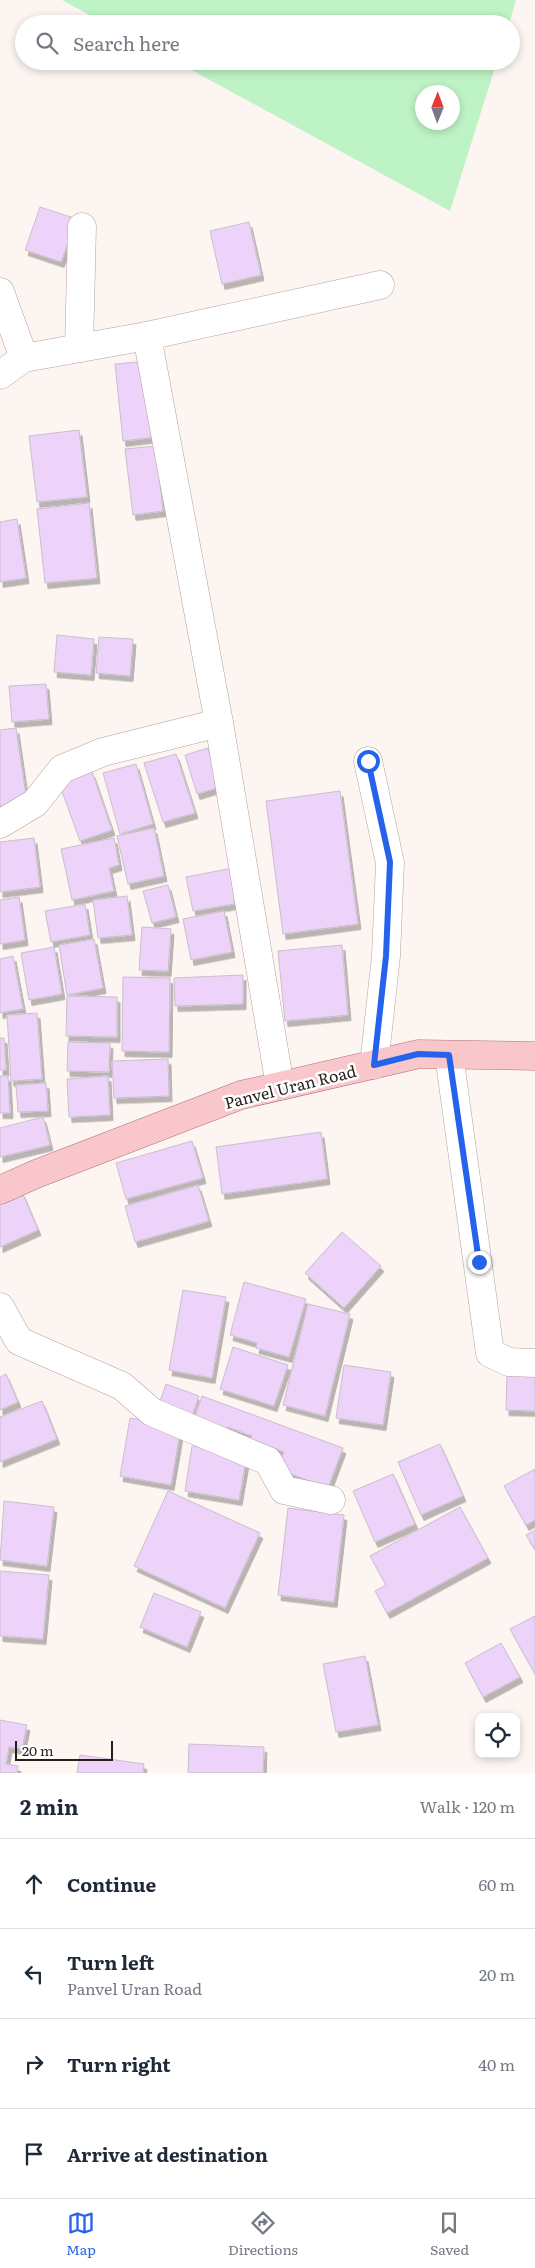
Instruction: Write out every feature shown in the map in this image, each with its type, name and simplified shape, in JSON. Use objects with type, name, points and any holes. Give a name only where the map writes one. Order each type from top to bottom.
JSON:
[{"type":"main road","name":"Panvel Uran Road","points":[[0,1190],[36,1174],[241,1095],[418,1054],[535,1056]]},
{"type":"street","points":[[79,348],[82,227]]},
{"type":"street","points":[[0,375],[24,358],[147,336],[380,285]]},
{"type":"street","points":[[0,292],[24,358]]},
{"type":"street","points":[[147,336],[219,723],[280,1086]]},
{"type":"street","points":[[0,824],[35,804],[62,769],[103,752],[219,723]]},
{"type":"street","points":[[368,761],[390,862],[386,956],[374,1065]]},
{"type":"street","points":[[449,1055],[490,1353],[509,1362],[535,1363]]},
{"type":"street","points":[[0,1307],[19,1341],[122,1386],[152,1412],[268,1461],[284,1490],[331,1500]]},
{"type":"green space","points":[[62,0],[516,0],[512,15],[90,15]]},
{"type":"green space","points":[[192,70],[494,70],[450,211]]},
{"type":"building","points":[[40,207],[77,219],[61,262],[25,250]]},
{"type":"building","points":[[249,222],[261,275],[222,284],[210,231]]},
{"type":"building","points":[[148,361],[156,437],[123,441],[115,364]]},
{"type":"building","points":[[79,430],[87,497],[37,502],[29,436]]},
{"type":"building","points":[[156,446],[163,511],[133,515],[125,449]]},
{"type":"building","points":[[89,503],[97,578],[45,583],[37,509]]},
{"type":"building","points":[[17,519],[26,578],[0,582],[0,522]]},
{"type":"building","points":[[57,635],[94,639],[91,675],[54,672]]},
{"type":"building","points":[[99,637],[133,639],[130,676],[96,673]]},
{"type":"building","points":[[46,684],[49,719],[12,722],[9,686]]},
{"type":"building","points":[[16,728],[27,803],[0,807],[0,730]]},
{"type":"building","points":[[208,748],[220,787],[197,794],[185,755]]},
{"type":"building","points":[[176,754],[195,813],[163,822],[144,763]]},
{"type":"building","points":[[136,764],[153,824],[120,834],[103,773]]},
{"type":"building","points":[[92,772],[112,830],[80,841],[59,783]]},
{"type":"building","points":[[340,791],[358,924],[283,934],[266,801]]},
{"type":"building","points":[[154,828],[164,876],[128,884],[117,836]]},
{"type":"building","points":[[34,838],[40,887],[0,892],[0,842]]},
{"type":"building","points":[[114,838],[119,865],[109,868],[114,891],[72,900],[61,849]]},
{"type":"building","points":[[233,868],[240,903],[193,911],[186,877]]},
{"type":"building","points":[[168,885],[176,917],[152,923],[143,891]]},
{"type":"building","points":[[127,896],[132,935],[98,938],[93,900]]},
{"type":"building","points":[[19,897],[25,940],[0,944],[0,900]]},
{"type":"building","points":[[85,904],[90,935],[51,942],[45,911]]},
{"type":"building","points":[[224,911],[232,952],[191,960],[183,919]]},
{"type":"building","points":[[142,927],[171,929],[168,971],[139,970]]},
{"type":"building","points":[[94,939],[103,988],[67,995],[59,945]]},
{"type":"building","points":[[342,945],[348,1015],[285,1021],[278,951]]},
{"type":"building","points":[[54,947],[62,994],[29,1000],[21,953]]},
{"type":"building","points":[[13,956],[23,1009],[0,1013],[0,959]]},
{"type":"building","points":[[243,975],[243,1004],[175,1006],[174,978]]},
{"type":"building","points":[[123,977],[170,978],[169,1052],[122,1051]]},
{"type":"building","points":[[67,996],[117,997],[117,1037],[66,1036]]},
{"type":"building","points":[[37,1013],[42,1079],[11,1081],[7,1015]]},
{"type":"building","points":[[0,1038],[4,1038],[6,1070],[0,1070]]},
{"type":"building","points":[[68,1042],[110,1043],[109,1072],[67,1071]]},
{"type":"building","points":[[168,1059],[169,1096],[114,1098],[112,1061]]},
{"type":"building","points":[[0,1076],[8,1076],[10,1113],[0,1113]]},
{"type":"building","points":[[108,1076],[110,1115],[69,1117],[67,1079]]},
{"type":"building","points":[[46,1083],[48,1111],[18,1112],[16,1085]]},
{"type":"building","points":[[43,1117],[50,1145],[0,1157],[0,1128]]},
{"type":"building","points":[[321,1132],[327,1179],[222,1194],[216,1147]]},
{"type":"building","points":[[192,1141],[203,1178],[126,1199],[116,1163]]},
{"type":"building","points":[[198,1185],[209,1221],[135,1242],[125,1206]]},
{"type":"building","points":[[22,1192],[38,1230],[0,1247],[0,1201]]},
{"type":"building","points":[[342,1232],[381,1266],[344,1308],[305,1273]]},
{"type":"building","points":[[244,1282],[306,1299],[289,1357],[256,1348],[257,1343],[230,1335]]},
{"type":"building","points":[[183,1290],[226,1297],[212,1378],[169,1370]]},
{"type":"building","points":[[308,1304],[350,1314],[325,1416],[283,1405]]},
{"type":"building","points":[[233,1347],[288,1365],[274,1406],[220,1389]]},
{"type":"building","points":[[344,1365],[391,1372],[383,1425],[336,1418]]},
{"type":"building","points":[[507,1368],[535,1369],[535,1411],[506,1410]]},
{"type":"building","points":[[6,1374],[18,1402],[0,1410],[0,1377]]},
{"type":"building","points":[[166,1384],[199,1396],[192,1416],[159,1404]]},
{"type":"building","points":[[202,1396],[343,1448],[328,1488],[278,1469],[284,1452],[264,1444],[261,1452],[247,1447],[252,1436],[228,1427],[225,1435],[193,1422]]},
{"type":"building","points":[[42,1401],[57,1439],[0,1462],[0,1417]]},
{"type":"building","points":[[130,1418],[181,1427],[171,1485],[120,1476]]},
{"type":"building","points":[[440,1444],[463,1496],[421,1515],[398,1462]]},
{"type":"building","points":[[192,1446],[247,1455],[239,1500],[185,1491]]},
{"type":"building","points":[[535,1469],[535,1520],[526,1525],[504,1486]]},
{"type":"building","points":[[393,1474],[415,1524],[375,1542],[353,1491]]},
{"type":"building","points":[[168,1491],[260,1533],[225,1608],[134,1566]]},
{"type":"building","points":[[4,1501],[54,1507],[47,1566],[0,1560]]},
{"type":"building","points":[[460,1507],[488,1558],[387,1613],[375,1591],[386,1585],[370,1556]]},
{"type":"building","points":[[288,1508],[344,1515],[334,1602],[278,1595]]},
{"type":"building","points":[[535,1530],[535,1549],[526,1535]]},
{"type":"building","points":[[0,1571],[49,1575],[43,1639],[0,1636]]},
{"type":"building","points":[[154,1593],[201,1612],[187,1647],[140,1627]]},
{"type":"building","points":[[535,1616],[535,1674],[510,1629]]},
{"type":"building","points":[[501,1643],[520,1677],[483,1697],[465,1663]]},
{"type":"building","points":[[365,1656],[378,1725],[336,1732],[323,1664]]},
{"type":"building","points":[[0,1720],[27,1725],[22,1749],[9,1747],[6,1764],[18,1766],[17,1773],[0,1773]]},
{"type":"building","points":[[189,1744],[264,1747],[263,1773],[188,1773]]},
{"type":"building","points":[[80,1755],[144,1764],[143,1773],[77,1773]]},
{"type":"route","points":[[368,761],[390,862],[386,956],[374,1065],[418,1054],[449,1055],[479,1262]]}]
